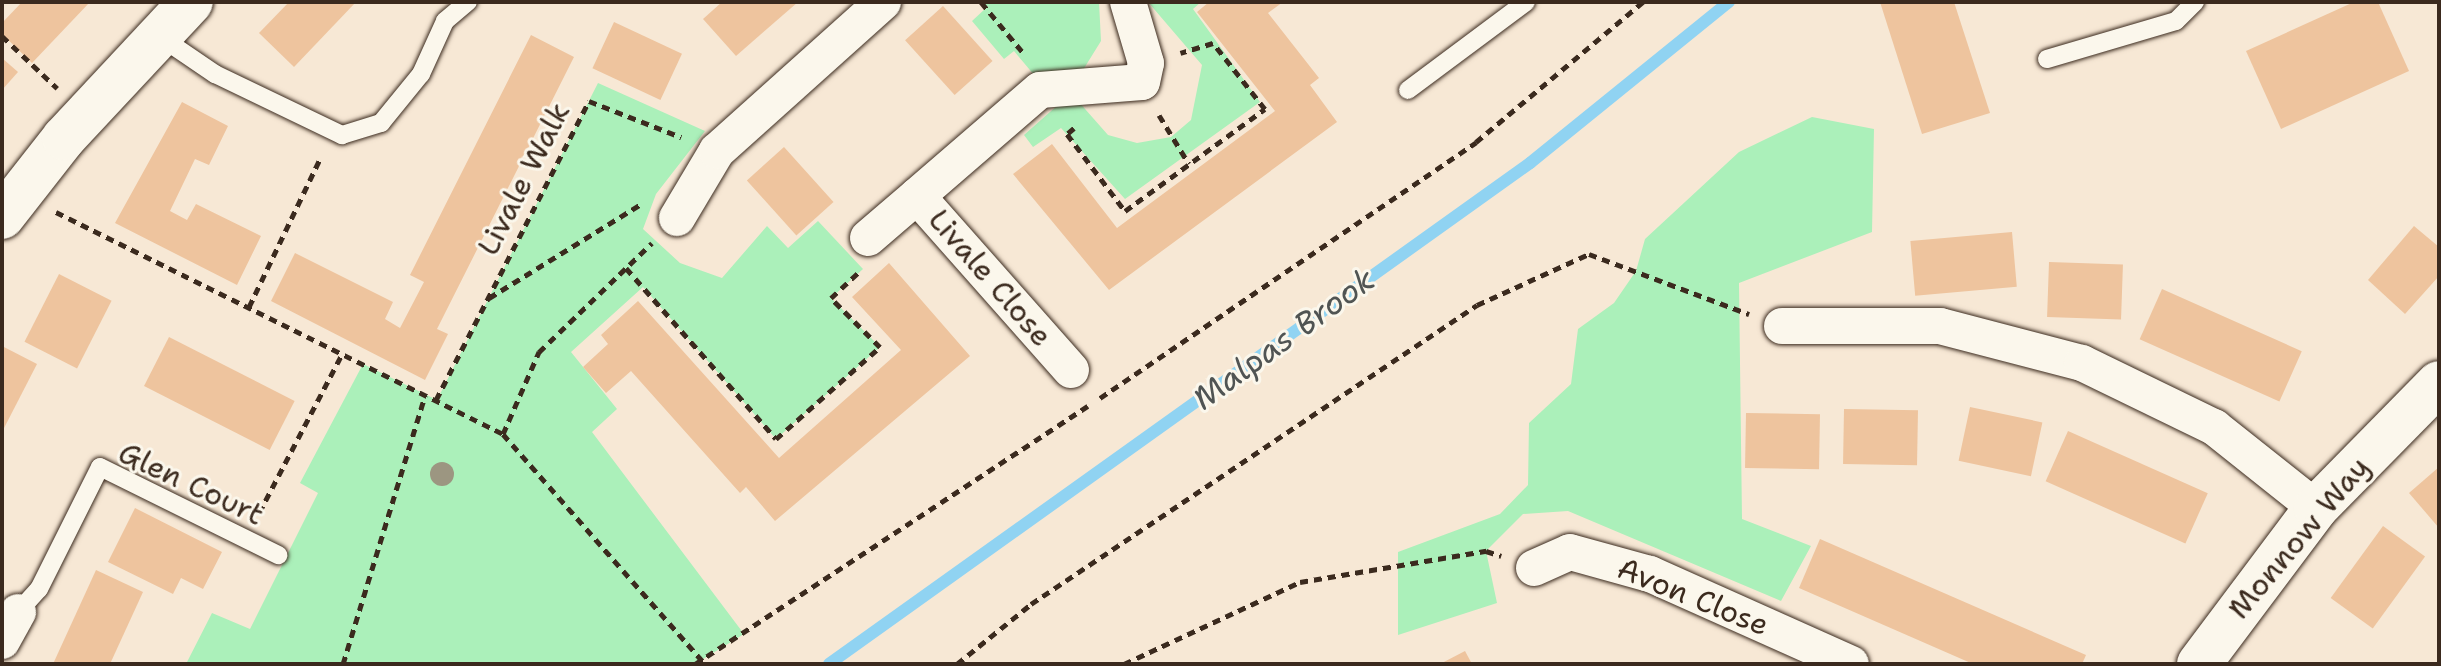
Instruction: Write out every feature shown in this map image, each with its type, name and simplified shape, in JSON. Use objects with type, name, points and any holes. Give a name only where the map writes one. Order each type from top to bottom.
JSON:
[{"type":"street","points":[[11,205],[85,115],[191,2]]},
{"type":"street","points":[[667,206],[717,151],[883,2]]},
{"type":"street","points":[[1040,90],[1138,77],[1128,2]]},
{"type":"street","name":"Livale Close","points":[[1040,90],[917,196],[1071,370]]},
{"type":"street","points":[[868,238],[917,196]]},
{"type":"street","points":[[1782,326],[1940,326],[2082,363],[2214,427],[2316,508]]},
{"type":"street","name":"Monnow Way","points":[[2199,664],[2316,508],[2439,383]]},
{"type":"street","name":"Avon Close","points":[[1534,568],[1570,552],[1650,574],[1851,664]]},
{"type":"lane","points":[[159,36],[215,74],[342,135],[381,123],[421,74],[445,21],[468,2]]},
{"type":"lane","points":[[1408,90],[1526,2]]},
{"type":"lane","points":[[2047,59],[2176,21],[2195,2]]},
{"type":"lane","name":"Glen Court","points":[[10,627],[39,589],[100,467],[278,555]]},
{"type":"path","points":[[981,2],[1022,49],[1040,90]]},
{"type":"path","points":[[695,664],[1476,142],[1643,2]]},
{"type":"path","points":[[2,36],[85,115]]},
{"type":"path","points":[[1213,43],[1265,109],[1189,164],[1125,211],[1067,134],[1138,77],[1213,43]]},
{"type":"path","points":[[1138,77],[1189,164]]},
{"type":"path","name":"Livale Walk","points":[[436,400],[589,101],[717,151]]},
{"type":"path","points":[[249,307],[333,130]]},
{"type":"path","points":[[11,205],[249,307],[503,434],[702,661]]},
{"type":"path","points":[[503,434],[539,352],[626,268],[667,206]]},
{"type":"path","points":[[489,298],[667,206]]},
{"type":"path","points":[[626,268],[776,439],[880,347],[831,298],[863,269],[868,238]]},
{"type":"path","points":[[957,664],[1031,604],[1477,305],[1589,254],[1782,326]]},
{"type":"path","points":[[246,539],[342,354]]},
{"type":"path","points":[[343,664],[425,395]]},
{"type":"path","points":[[1124,664],[1300,582],[1486,551],[1534,568]]},
{"type":"green space","points":[[981,2],[1099,2],[1101,41],[1083,70],[1035,76],[1014,51],[1004,59],[972,21],[986,8]]},
{"type":"green space","points":[[1148,2],[1201,2],[1193,9],[1260,102],[1125,199],[1061,128],[1033,147],[1024,135],[1059,104],[1078,101],[1108,135],[1137,143],[1171,137],[1191,120],[1202,65]]},
{"type":"green space","points":[[598,83],[705,131],[656,194],[643,229],[680,263],[722,278],[767,226],[788,248],[818,221],[863,269],[831,298],[880,347],[776,439],[643,287],[571,352],[617,409],[592,432],[744,634],[695,664],[186,664],[212,613],[250,629],[318,493],[300,483],[363,364],[437,400]]},
{"type":"green space","points":[[1812,117],[1874,129],[1872,232],[1739,283],[1742,519],[1811,546],[1781,601],[1568,511],[1523,514],[1486,551],[1497,603],[1398,635],[1398,552],[1500,514],[1528,485],[1529,423],[1571,384],[1578,329],[1614,303],[1636,271],[1645,239],[1739,152]]},
{"type":"building","points":[[22,2],[90,2],[32,63],[2,34],[2,23]]},
{"type":"building","points":[[289,2],[356,2],[294,67],[259,33]]},
{"type":"building","points":[[722,2],[798,2],[736,56],[703,19]]},
{"type":"building","points":[[1209,2],[1283,2],[1268,13],[1319,78],[1310,85],[1337,122],[1109,290],[1013,174],[1052,144],[1117,228],[1275,111],[1197,12]]},
{"type":"building","points":[[1880,2],[1954,2],[1990,113],[1922,134]]},
{"type":"building","points":[[2354,2],[2378,2],[2409,71],[2281,129],[2246,51]]},
{"type":"building","points":[[943,6],[993,61],[955,95],[905,40]]},
{"type":"building","points":[[614,22],[682,54],[660,100],[592,68]]},
{"type":"building","points":[[531,35],[574,57],[437,329],[448,334],[425,380],[271,301],[295,253],[393,302],[385,319],[400,328],[424,282],[410,275]]},
{"type":"building","points":[[2,58],[18,72],[2,90]]},
{"type":"building","points":[[182,102],[228,126],[209,165],[195,159],[170,211],[187,220],[196,204],[261,236],[237,285],[115,223]]},
{"type":"building","points":[[784,147],[834,202],[796,235],[747,180]]},
{"type":"building","points":[[2414,226],[2439,247],[2439,276],[2405,314],[2368,280]]},
{"type":"building","points":[[2012,232],[2017,287],[1915,296],[1910,241]]},
{"type":"building","points":[[2049,262],[2123,265],[2121,320],[2047,317]]},
{"type":"building","points":[[889,263],[970,356],[775,521],[746,487],[740,493],[631,371],[606,393],[583,367],[608,344],[601,335],[638,301],[779,458],[901,350],[852,297]]},
{"type":"building","points":[[59,274],[112,301],[77,369],[24,342]]},
{"type":"building","points":[[2162,289],[2302,351],[2279,401],[2140,339]]},
{"type":"building","points":[[169,337],[295,401],[270,450],[144,386]]},
{"type":"building","points":[[2,346],[37,364],[2,432]]},
{"type":"building","points":[[1970,407],[2042,422],[2031,476],[1959,461]]},
{"type":"building","points":[[1844,409],[1918,410],[1917,465],[1843,464]]},
{"type":"building","points":[[1746,413],[1820,414],[1819,469],[1745,468]]},
{"type":"building","points":[[2068,431],[2208,493],[2185,543],[2046,481]]},
{"type":"building","points":[[2439,467],[2439,528],[2409,493]]},
{"type":"building","points":[[135,508],[222,552],[203,589],[181,578],[173,594],[108,562]]},
{"type":"building","points":[[2383,526],[2425,557],[2373,629],[2331,598]]},
{"type":"building","points":[[1820,539],[2086,655],[2082,664],[1973,664],[1799,588]]},
{"type":"building","points":[[96,570],[143,592],[110,664],[53,664]]},
{"type":"building","points":[[1465,651],[1472,664],[1440,664]]},
{"type":"waterway","name":"Malpas Brook","points":[[829,664],[1530,163],[1729,2]]}]
